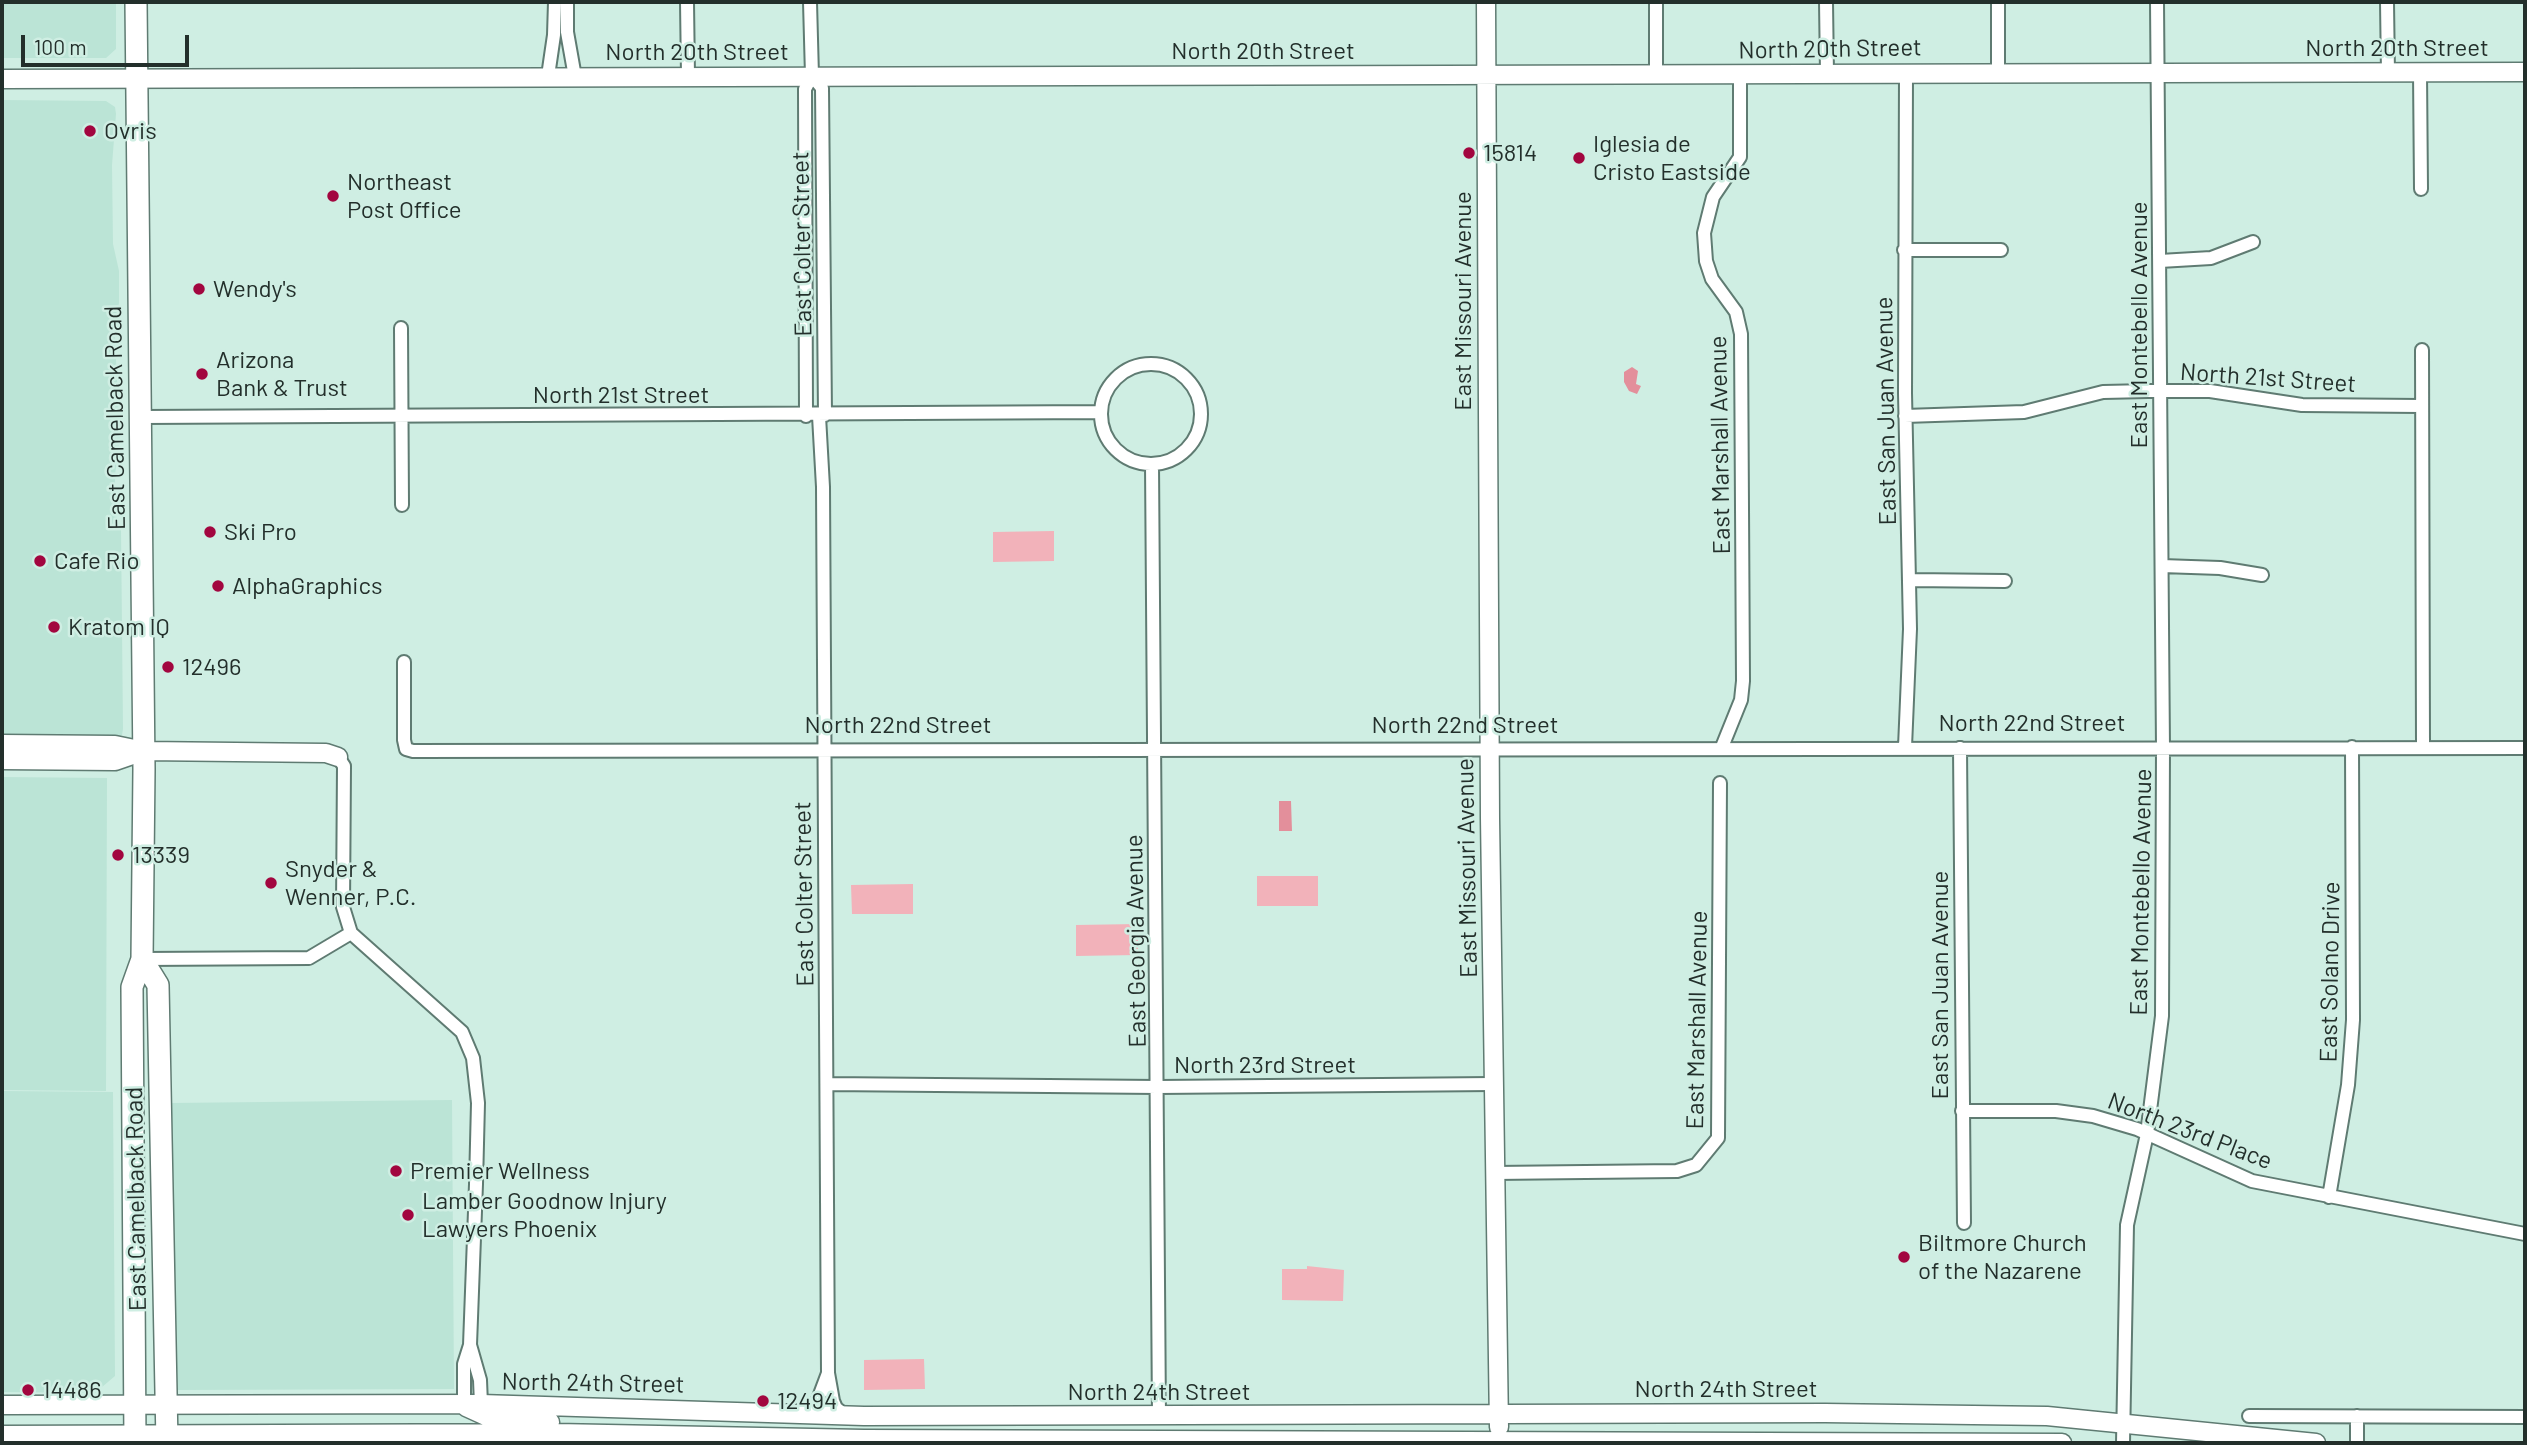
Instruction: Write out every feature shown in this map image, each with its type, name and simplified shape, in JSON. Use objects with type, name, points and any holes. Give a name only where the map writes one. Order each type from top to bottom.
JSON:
[{"type":"main road","name":"East Camelback Road","points":[[135,1440],[137,1407],[132,987],[142,959],[144,751],[136,2]]},
{"type":"main road","name":"East Missouri Avenue","points":[[1486,2],[1493,1084],[1499,1442]]},
{"type":"main road","name":"North 20th Street","points":[[2,79],[2525,72]]},
{"type":"main road","points":[[2,744],[22,752],[115,761],[144,751],[326,753],[338,757]]},
{"type":"main road","points":[[2,760],[22,752]]},
{"type":"main road","name":"East Camelback Road","points":[[142,959],[158,985],[167,1440]]},
{"type":"main road","name":"North 24th Street","points":[[2,1405],[473,1407],[689,1410],[847,1416],[1846,1413],[2059,1416],[2316,1443]]},
{"type":"main road","points":[[411,1436],[425,1424],[456,1421],[473,1407],[506,1420],[667,1427],[689,1439]]},
{"type":"main road","points":[[1846,1413],[1846,1441]]},
{"type":"main road","name":"North 24th Street","points":[[2,1435],[135,1440],[411,1436],[2062,1443]]},
{"type":"street","points":[[548,76],[554,35],[555,2]]},
{"type":"street","points":[[567,2],[567,32],[575,76]]},
{"type":"street","points":[[687,2],[688,76]]},
{"type":"street","name":"East Colter Street","points":[[810,2],[812,76],[805,89],[816,416],[823,480],[828,1373],[836,1408],[847,1416]]},
{"type":"street","points":[[1656,2],[1656,74]]},
{"type":"street","points":[[1826,2],[1827,74]]},
{"type":"street","points":[[1998,2],[1998,72]]},
{"type":"street","name":"East Montebello Avenue","points":[[2123,1443],[2127,1225],[2147,1134],[2162,1016],[2163,747],[2157,2]]},
{"type":"street","points":[[2387,2],[2388,74]]},
{"type":"street","points":[[2420,72],[2421,189]]},
{"type":"street","name":"East San Juan Avenue","points":[[1905,747],[1910,580],[1905,416],[1906,73]]},
{"type":"street","name":"East Marshall Avenue","points":[[1722,747],[1741,700],[1743,681],[1741,334],[1736,312],[1712,279],[1704,247],[1704,233],[1713,197],[1740,157],[1740,75]]},
{"type":"street","name":"East Colter Street","points":[[812,76],[822,88],[816,416]]},
{"type":"street","points":[[2160,261],[2211,258],[2253,242]]},
{"type":"street","points":[[1904,250],[2001,250]]},
{"type":"street","points":[[401,328],[402,505]]},
{"type":"street","points":[[2423,350],[2423,747]]},
{"type":"street","points":[[1158,364],[1174,369],[1187,378],[1197,392],[1201,408],[1200,425],[1194,440],[1183,453],[1168,461],[1152,464],[1136,462],[1110,443],[1103,428],[1101,412],[1104,396],[1113,382],[1133,368],[1158,364]]},
{"type":"street","name":"North 21st Street","points":[[1905,416],[2024,412],[2103,392],[2210,391],[2302,405],[2421,406]]},
{"type":"street","name":"North 21st Street","points":[[142,417],[816,416],[1101,412]]},
{"type":"street","name":"East Georgia Avenue","points":[[1152,464],[1159,1417]]},
{"type":"street","points":[[2162,566],[2220,568],[2262,575]]},
{"type":"street","points":[[1910,580],[2006,581]]},
{"type":"street","name":"North 22nd Street","points":[[404,662],[406,749],[2525,748]]},
{"type":"street","name":"East Solano Drive","points":[[2329,1197],[2348,1085],[2353,1020],[2352,747]]},
{"type":"street","name":"East San Juan Avenue","points":[[1960,748],[1964,1223]]},
{"type":"street","points":[[338,757],[344,766],[343,907],[351,933],[462,1032],[472,1058],[478,1107],[470,1345],[464,1363],[473,1407]]},
{"type":"street","name":"East Marshall Avenue","points":[[1494,1174],[1669,1172],[1696,1165],[1718,1138],[1720,783]]},
{"type":"street","points":[[142,959],[309,958],[351,933]]},
{"type":"street","name":"North 23rd Street","points":[[827,1084],[1158,1087],[1493,1084]]},
{"type":"street","name":"North 23rd Place","points":[[1962,1111],[2076,1113],[2109,1119],[2252,1181],[2525,1234]]},
{"type":"street","name":"East Colter Street","points":[[807,1414],[816,1405],[828,1373]]},
{"type":"street","points":[[689,1410],[689,1439]]},
{"type":"street","points":[[2249,1416],[2525,1417]]},
{"type":"street","points":[[2357,1416],[2357,1443]]},
{"type":"shaded area","points":[[2,2],[116,2],[116,49],[106,58],[2,58]]},
{"type":"shaded area","points":[[2,100],[106,101],[115,107],[112,165],[113,244],[119,271],[119,303],[114,322],[120,437],[115,475],[115,513],[121,528],[123,729],[122,735],[115,738],[2,738]]},
{"type":"shaded area","points":[[1632,367],[1638,371],[1636,384],[1641,386],[1637,394],[1629,391],[1624,382],[1624,372]]},
{"type":"shaded area","points":[[1054,531],[1054,561],[993,562],[993,532]]},
{"type":"shaded area","points":[[2,777],[107,778],[106,1091],[2,1090]]},
{"type":"shaded area","points":[[1279,801],[1291,801],[1292,831],[1279,831]]},
{"type":"shaded area","points":[[1257,876],[1318,876],[1318,906],[1257,906]]},
{"type":"shaded area","points":[[913,884],[913,914],[852,914],[851,885]]},
{"type":"shaded area","points":[[1138,924],[1138,955],[1076,956],[1076,925]]},
{"type":"shaded area","points":[[2,1091],[113,1092],[115,1376],[95,1393],[2,1392]]},
{"type":"shaded area","points":[[452,1100],[454,1389],[175,1390],[170,1103]]},
{"type":"shaded area","points":[[1307,1266],[1344,1270],[1343,1301],[1282,1300],[1282,1269],[1307,1269]]},
{"type":"shaded area","points":[[924,1359],[925,1389],[864,1390],[864,1360]]},
{"type":"place","name":"Ovris","points":[[90,131]]},
{"type":"place","name":"15814","points":[[1469,153]]},
{"type":"place","name":"Iglesia de Cristo Eastside","points":[[1579,158]]},
{"type":"place","name":"Northeast Post Office","points":[[333,196]]},
{"type":"place","name":"Wendy's","points":[[199,289]]},
{"type":"place","name":"Arizona Bank & Trust","points":[[202,374]]},
{"type":"place","name":"Ski Pro","points":[[210,532]]},
{"type":"place","name":"Cafe Rio","points":[[40,561]]},
{"type":"place","name":"AlphaGraphics","points":[[218,586]]},
{"type":"place","name":"Kratom IQ","points":[[54,627]]},
{"type":"place","name":"12496","points":[[168,667]]},
{"type":"place","name":"13339","points":[[118,855]]},
{"type":"place","name":"Snyder & Wenner, P.C.","points":[[271,883]]},
{"type":"place","name":"Premier Wellness","points":[[396,1171]]},
{"type":"place","name":"Lamber Goodnow Injury Lawyers Phoenix","points":[[408,1215]]},
{"type":"place","name":"Biltmore Church of the Nazarene","points":[[1904,1257]]},
{"type":"place","name":"14486","points":[[28,1390]]},
{"type":"place","name":"12494","points":[[763,1401]]}]
